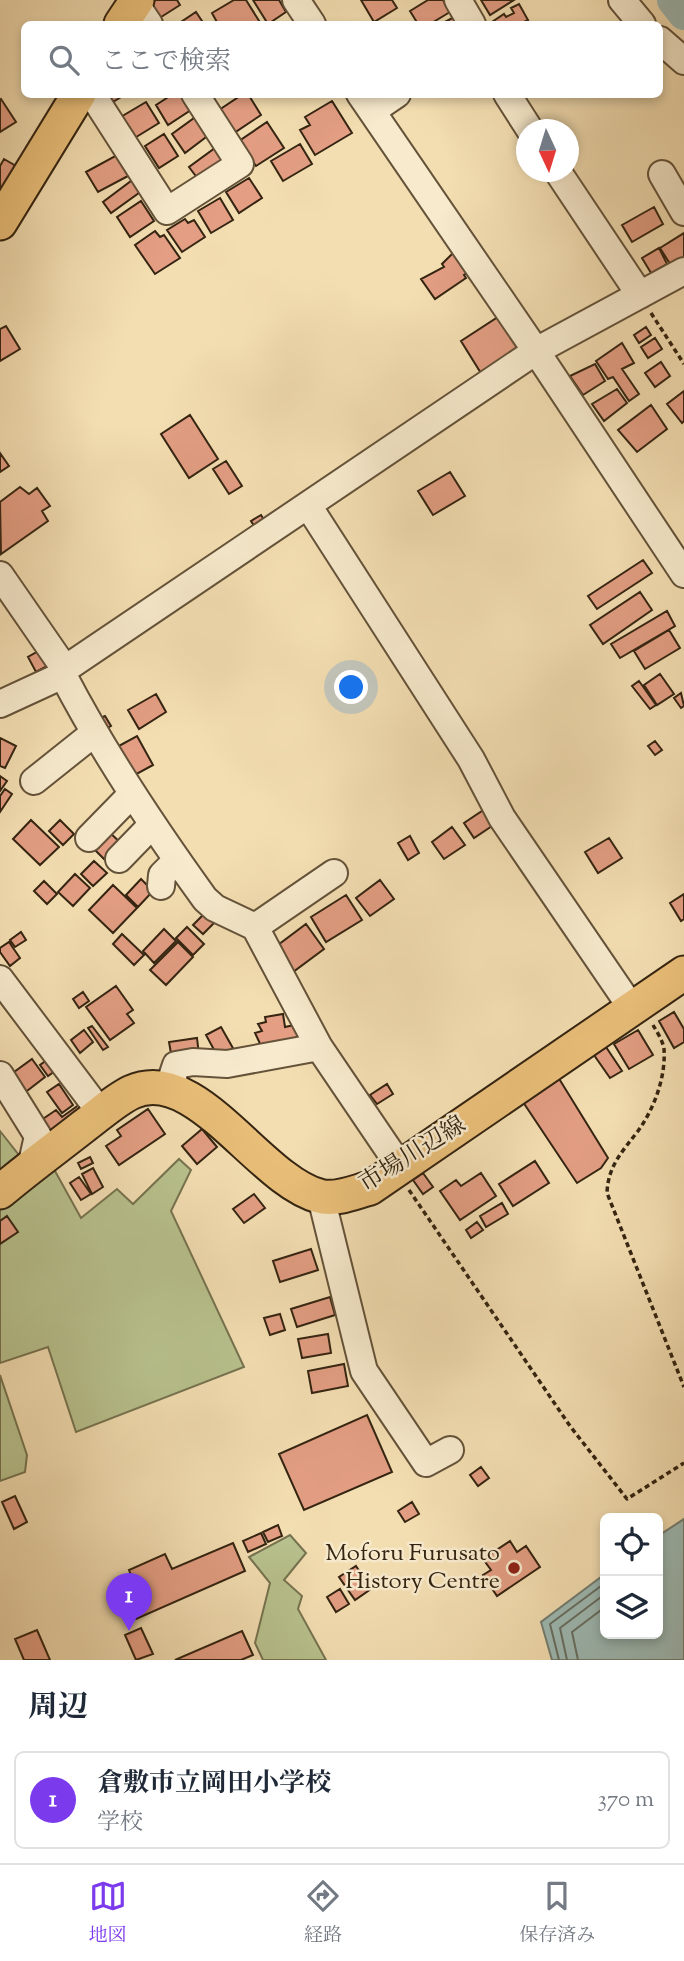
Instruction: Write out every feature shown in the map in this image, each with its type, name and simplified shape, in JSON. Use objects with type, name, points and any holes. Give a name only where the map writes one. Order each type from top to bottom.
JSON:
[{"type":"main road","points":[[0,223],[77,98]]},
{"type":"main road","name":"市場川辺線","points":[[321,1198],[347,1195],[370,1188],[684,973]]},
{"type":"main road","points":[[0,1192],[132,1092],[156,1087],[174,1090],[198,1104],[278,1175],[321,1198]]},
{"type":"street","points":[[296,0],[310,21]]},
{"type":"street","points":[[458,0],[470,21]]},
{"type":"street","points":[[621,0],[639,21]]},
{"type":"street","points":[[663,43],[684,61]]},
{"type":"street","points":[[95,98],[167,211],[240,164],[198,98]]},
{"type":"street","points":[[383,98],[366,103],[536,351],[684,575]]},
{"type":"street","points":[[510,98],[523,119]]},
{"type":"street","points":[[662,174],[684,212]]},
{"type":"street","points":[[565,182],[640,295]]},
{"type":"street","points":[[0,704],[64,672],[536,351],[684,271]]},
{"type":"street","points":[[309,507],[471,759],[502,818],[636,1004]]},
{"type":"street","points":[[0,575],[64,672],[93,734],[177,860],[215,908],[255,927],[319,1046],[398,1170]]},
{"type":"street","points":[[34,781],[93,734]]},
{"type":"street","points":[[89,838],[132,794]]},
{"type":"street","points":[[120,859],[152,825]]},
{"type":"street","points":[[161,886],[163,875],[177,860]]},
{"type":"street","points":[[255,927],[334,873]]},
{"type":"street","points":[[0,979],[101,1113]]},
{"type":"street","points":[[174,1090],[173,1074],[176,1065],[193,1062],[227,1064],[319,1046]]},
{"type":"street","points":[[0,1074],[38,1136],[31,1167]]},
{"type":"street","points":[[321,1198],[364,1371],[426,1463],[450,1450]]},
{"type":"path","points":[[640,295],[684,364]]},
{"type":"path","points":[[636,1004],[664,1046],[663,1072],[652,1107],[619,1153],[608,1175],[607,1193],[684,1387]]},
{"type":"path","points":[[398,1170],[546,1392],[627,1499],[684,1463]]},
{"type":"green space","points":[[0,1131],[34,1174],[50,1162],[81,1218],[117,1189],[133,1204],[179,1159],[191,1170],[171,1211],[244,1367],[76,1432],[48,1347],[0,1363]]},
{"type":"green space","points":[[0,1375],[27,1455],[25,1472],[0,1481]]},
{"type":"green space","points":[[290,1535],[306,1553],[284,1580],[302,1596],[298,1609],[326,1660],[263,1660],[255,1643],[270,1583],[249,1557]]},
{"type":"water","points":[[684,1519],[684,1660],[552,1660],[541,1622],[600,1578],[600,1639],[663,1639],[663,1533]]},
{"type":"building","points":[[156,0],[177,0],[180,5],[158,19],[148,5]]},
{"type":"building","points":[[234,0],[246,0],[259,21],[216,21],[212,13]]},
{"type":"building","points":[[253,0],[279,0],[286,12],[272,21],[266,21]]},
{"type":"building","points":[[361,0],[392,0],[397,8],[373,21]]},
{"type":"building","points":[[428,0],[443,0],[450,12],[435,21],[416,21],[410,11]]},
{"type":"building","points":[[481,0],[514,0],[490,15]]},
{"type":"building","points":[[519,4],[528,20],[494,21],[504,14],[506,17],[514,13],[511,8]]},
{"type":"building","points":[[196,12],[202,21],[182,21]]},
{"type":"building","points":[[458,15],[462,21],[447,21]]},
{"type":"building","points":[[167,98],[188,98],[194,108],[168,125],[156,105]]},
{"type":"building","points":[[237,98],[250,98],[261,115],[234,133],[219,110]]},
{"type":"building","points":[[0,100],[16,122],[0,132]]},
{"type":"building","points":[[332,101],[352,133],[315,155],[300,130],[310,125],[305,117]]},
{"type":"building","points":[[146,102],[159,123],[133,139],[119,118]]},
{"type":"building","points":[[201,113],[214,131],[185,153],[172,134]]},
{"type":"building","points":[[267,122],[284,148],[256,166],[239,141]]},
{"type":"building","points":[[164,134],[178,156],[159,168],[145,146]]},
{"type":"building","points":[[300,144],[312,164],[283,181],[271,161]]},
{"type":"building","points":[[215,148],[227,165],[201,183],[189,167]]},
{"type":"building","points":[[117,155],[128,176],[98,192],[86,172]]},
{"type":"building","points":[[4,159],[23,170],[0,210],[0,166]]},
{"type":"building","points":[[135,178],[143,190],[111,213],[103,202]]},
{"type":"building","points":[[249,178],[262,198],[239,213],[226,192]]},
{"type":"building","points":[[220,198],[233,220],[211,233],[198,211]]},
{"type":"building","points":[[141,201],[154,221],[130,237],[117,217]]},
{"type":"building","points":[[654,207],[663,224],[632,242],[622,225]]},
{"type":"building","points":[[185,219],[188,223],[194,220],[205,237],[182,252],[167,230]]},
{"type":"building","points":[[155,231],[160,237],[164,235],[180,258],[155,274],[135,245]]},
{"type":"building","points":[[684,233],[684,259],[672,267],[660,248]]},
{"type":"building","points":[[659,248],[667,264],[651,273],[642,258]]},
{"type":"building","points":[[454,252],[468,272],[464,275],[466,278],[435,299],[421,279],[444,267],[442,264]]},
{"type":"building","points":[[498,317],[522,354],[484,378],[461,341]]},
{"type":"building","points":[[6,326],[20,349],[0,361],[0,329]]},
{"type":"building","points":[[646,327],[651,335],[639,343],[634,335]]},
{"type":"building","points":[[655,338],[662,349],[648,358],[641,347]]},
{"type":"building","points":[[622,343],[634,363],[622,369],[639,394],[629,401],[613,377],[608,379],[596,361]]},
{"type":"building","points":[[661,362],[670,376],[655,387],[645,373]]},
{"type":"building","points":[[595,364],[605,381],[583,395],[570,376]]},
{"type":"building","points":[[617,389],[627,403],[604,421],[592,404]]},
{"type":"building","points":[[684,391],[684,421],[682,423],[667,404]]},
{"type":"building","points":[[651,405],[667,429],[637,452],[618,430]]},
{"type":"building","points":[[190,415],[218,459],[189,478],[161,434]]},
{"type":"building","points":[[0,453],[9,466],[0,472]]},
{"type":"building","points":[[226,461],[242,486],[229,494],[213,469]]},
{"type":"building","points":[[450,472],[465,496],[433,515],[418,491]]},
{"type":"building","points":[[20,487],[29,494],[37,488],[50,506],[42,511],[48,521],[1,554],[0,502]]},
{"type":"building","points":[[261,515],[266,523],[256,529],[251,521]]},
{"type":"building","points":[[643,560],[652,573],[597,609],[588,596]]},
{"type":"building","points":[[640,592],[652,610],[603,644],[590,625]]},
{"type":"building","points":[[667,611],[675,626],[620,658],[611,644]]},
{"type":"building","points":[[669,630],[680,648],[645,669],[634,651]]},
{"type":"building","points":[[42,649],[51,664],[36,672],[28,657]]},
{"type":"building","points":[[660,674],[674,694],[657,705],[644,685]]},
{"type":"building","points":[[639,681],[656,705],[650,709],[632,686]]},
{"type":"building","points":[[681,693],[684,706],[681,708],[674,698]]},
{"type":"building","points":[[156,694],[166,712],[139,729],[128,710]]},
{"type":"building","points":[[105,716],[111,726],[104,730],[98,719]]},
{"type":"building","points":[[137,736],[153,765],[133,776],[117,747]]},
{"type":"building","points":[[0,738],[16,746],[5,768],[0,766]]},
{"type":"building","points":[[655,741],[662,750],[655,755],[648,746]]},
{"type":"building","points":[[0,776],[7,781],[0,791]]},
{"type":"building","points":[[5,789],[12,794],[0,812],[0,796]]},
{"type":"building","points":[[488,807],[498,822],[474,838],[464,823]]},
{"type":"building","points":[[31,820],[59,847],[40,865],[13,839]]},
{"type":"building","points":[[60,820],[74,834],[63,845],[49,831]]},
{"type":"building","points":[[452,827],[465,845],[444,859],[432,842]]},
{"type":"building","points":[[105,828],[125,847],[109,864],[89,844]]},
{"type":"building","points":[[410,836],[419,853],[408,860],[398,843]]},
{"type":"building","points":[[609,838],[622,858],[598,873],[585,852]]},
{"type":"building","points":[[94,861],[107,873],[93,886],[81,874]]},
{"type":"building","points":[[75,874],[90,888],[73,906],[58,892]]},
{"type":"building","points":[[141,879],[153,891],[138,907],[126,895]]},
{"type":"building","points":[[380,880],[394,899],[370,916],[356,898]]},
{"type":"building","points":[[44,881],[57,894],[47,904],[34,891]]},
{"type":"building","points":[[113,885],[137,908],[113,933],[89,910]]},
{"type":"building","points":[[684,894],[684,919],[681,921],[670,903]]},
{"type":"building","points":[[346,895],[362,920],[326,942],[311,917]]},
{"type":"building","points":[[204,914],[214,923],[203,934],[193,925]]},
{"type":"building","points":[[306,924],[324,949],[293,972],[274,948]]},
{"type":"building","points":[[187,927],[204,944],[193,955],[176,938]]},
{"type":"building","points":[[164,929],[176,941],[154,963],[143,951]]},
{"type":"building","points":[[21,932],[26,940],[15,947],[10,940]]},
{"type":"building","points":[[122,934],[144,955],[134,965],[113,944]]},
{"type":"building","points":[[9,942],[20,958],[10,966],[0,952],[0,948]]},
{"type":"building","points":[[178,942],[193,957],[166,985],[150,970]]},
{"type":"building","points":[[116,986],[133,1010],[127,1014],[134,1023],[110,1040],[86,1007]]},
{"type":"building","points":[[83,992],[89,1001],[79,1008],[73,999]]},
{"type":"building","points":[[674,1012],[684,1029],[684,1042],[674,1048],[659,1021]]},
{"type":"building","points":[[283,1014],[285,1027],[299,1024],[306,1039],[263,1050],[255,1033],[262,1031],[258,1024],[266,1022],[265,1017]]},
{"type":"building","points":[[92,1026],[108,1047],[103,1050],[88,1028]]},
{"type":"building","points":[[221,1027],[234,1050],[219,1059],[206,1035]]},
{"type":"building","points":[[84,1030],[93,1042],[80,1053],[71,1040]]},
{"type":"building","points":[[638,1030],[653,1055],[629,1069],[614,1044]]},
{"type":"building","points":[[197,1038],[199,1055],[172,1059],[169,1042]]},
{"type":"building","points":[[606,1047],[622,1071],[610,1078],[594,1055]]},
{"type":"building","points":[[51,1057],[59,1068],[48,1076],[40,1065]]},
{"type":"building","points":[[32,1059],[45,1077],[23,1094],[10,1075]]},
{"type":"building","points":[[558,1077],[608,1158],[601,1168],[577,1183],[523,1102]]},
{"type":"building","points":[[59,1084],[73,1105],[62,1113],[47,1092]]},
{"type":"building","points":[[387,1084],[393,1094],[377,1104],[370,1095]]},
{"type":"building","points":[[83,1102],[92,1114],[51,1142],[37,1123],[56,1110],[62,1117]]},
{"type":"building","points":[[148,1109],[165,1134],[119,1165],[106,1146],[121,1136],[117,1130]]},
{"type":"building","points":[[202,1129],[217,1147],[197,1164],[182,1146]]},
{"type":"building","points":[[90,1157],[93,1163],[81,1169],[78,1163]]},
{"type":"building","points":[[535,1161],[549,1183],[513,1206],[499,1184]]},
{"type":"building","points":[[93,1168],[103,1187],[92,1194],[82,1174]]},
{"type":"building","points":[[423,1173],[433,1187],[423,1194],[413,1180]]},
{"type":"building","points":[[481,1173],[496,1196],[460,1220],[440,1191],[456,1180],[461,1186]]},
{"type":"building","points":[[79,1177],[91,1194],[81,1200],[70,1183]]},
{"type":"building","points":[[254,1194],[265,1208],[244,1223],[233,1209]]},
{"type":"building","points":[[502,1203],[508,1214],[486,1227],[480,1216]]},
{"type":"building","points":[[7,1216],[18,1232],[0,1244],[0,1221]]},
{"type":"building","points":[[477,1222],[483,1230],[471,1238],[466,1230]]},
{"type":"building","points":[[311,1249],[318,1270],[280,1282],[273,1261]]},
{"type":"building","points":[[330,1297],[335,1315],[297,1327],[291,1309]]},
{"type":"building","points":[[280,1314],[285,1330],[270,1335],[264,1318]]},
{"type":"building","points":[[328,1334],[331,1353],[302,1358],[298,1339]]},
{"type":"building","points":[[344,1364],[348,1386],[312,1393],[308,1371]]},
{"type":"building","points":[[367,1415],[392,1472],[304,1510],[279,1454]]},
{"type":"building","points":[[481,1467],[489,1478],[478,1486],[470,1475]]},
{"type":"building","points":[[15,1496],[27,1522],[14,1529],[2,1502]]},
{"type":"building","points":[[412,1502],[419,1514],[405,1522],[398,1511]]},
{"type":"building","points":[[278,1525],[282,1536],[268,1542],[263,1532]]},
{"type":"building","points":[[261,1533],[266,1544],[248,1552],[243,1541]]},
{"type":"building","name":"Moforu Furusato History Centre","points":[[510,1541],[517,1552],[526,1546],[540,1567],[497,1596],[483,1575],[491,1570],[483,1559]]},
{"type":"building","points":[[233,1543],[245,1571],[136,1619],[123,1591],[135,1585],[129,1570],[165,1554],[172,1569]]},
{"type":"building","points":[[356,1566],[371,1589],[355,1600],[339,1577]]},
{"type":"building","points":[[340,1589],[349,1604],[336,1612],[327,1597]]},
{"type":"building","points":[[141,1628],[153,1654],[136,1660],[125,1635]]},
{"type":"building","points":[[37,1630],[50,1660],[24,1660],[15,1639]]},
{"type":"building","points":[[242,1631],[253,1655],[241,1660],[175,1660]]},
{"type":"waterway","points":[[673,0],[684,14]]},
{"type":"place","name":"Moforu Furusato History Centre","points":[[514,1568]]},
{"type":"place","name":"倉敷市立岡田小学校","points":[[129,1631]]}]
